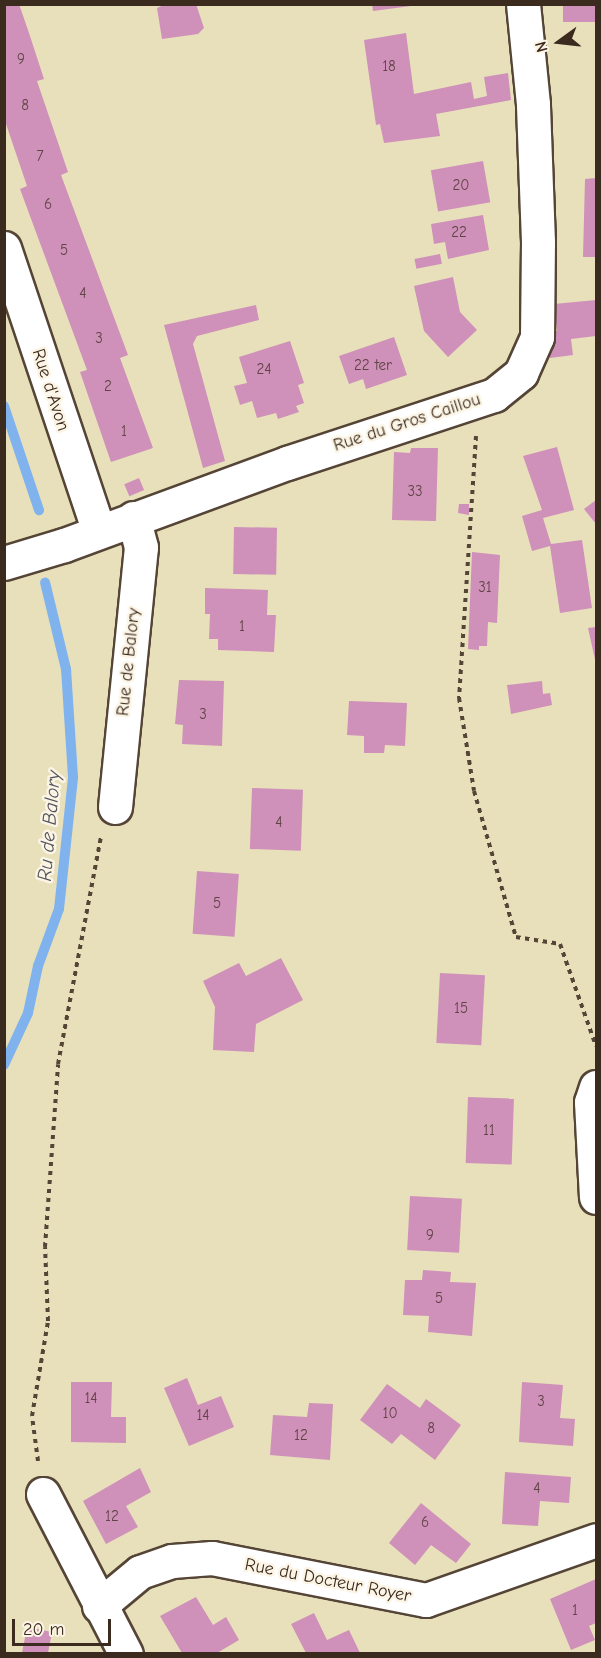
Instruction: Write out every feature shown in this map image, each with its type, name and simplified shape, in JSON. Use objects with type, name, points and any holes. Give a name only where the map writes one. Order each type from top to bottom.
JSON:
[{"type":"street","name":"Rue du Gros Caillou","points":[[4,563],[494,395],[520,373],[537,337],[533,104],[523,4]]},
{"type":"street","name":"Rue d'Avon","points":[[4,248],[99,532]]},
{"type":"street","name":"Rue de Balory","points":[[115,807],[141,547],[133,518]]},
{"type":"street","points":[[597,1087],[591,1102],[597,1197]]},
{"type":"street","points":[[43,1494],[99,1606],[126,1653]]},
{"type":"street","name":"Rue du Docteur Royer","points":[[99,1606],[140,1572],[172,1561],[212,1558],[426,1600],[597,1540]]},
{"type":"path","points":[[478,399],[459,698],[474,791],[516,937],[560,944],[597,1046]]},
{"type":"path","points":[[43,1494],[32,1416],[48,1322],[45,1247],[58,1064],[102,827],[115,807]]},
{"type":"building","points":[[4,4],[19,4],[29,33],[44,79],[37,81],[68,172],[61,175],[128,355],[120,358],[153,448],[111,462],[80,372],[87,370],[20,189],[27,186],[4,118]]},
{"type":"building","points":[[166,4],[196,4],[204,28],[198,34],[162,39],[157,8]]},
{"type":"building","points":[[372,4],[410,4],[411,6],[373,11]]},
{"type":"building","points":[[563,4],[596,4],[596,22],[563,22]]},
{"type":"building","points":[[406,33],[414,94],[471,82],[474,99],[487,96],[484,77],[508,73],[511,100],[436,114],[440,136],[384,143],[380,124],[376,125],[364,40]]},
{"type":"building","points":[[483,161],[490,202],[438,212],[431,170]]},
{"type":"building","points":[[596,178],[596,257],[583,257],[585,179]]},
{"type":"building","points":[[483,215],[489,250],[448,259],[445,242],[434,244],[431,224]]},
{"type":"building","points":[[440,254],[442,264],[416,269],[414,259]]},
{"type":"building","points":[[453,277],[460,312],[477,330],[448,357],[424,331],[414,286]]},
{"type":"building","points":[[596,300],[596,336],[571,339],[573,355],[550,358],[547,332],[557,331],[554,304]]},
{"type":"building","points":[[256,305],[259,320],[197,336],[193,344],[225,461],[203,468],[164,325]]},
{"type":"building","points":[[394,337],[407,375],[366,389],[363,379],[349,384],[339,356]]},
{"type":"building","points":[[290,341],[304,383],[298,385],[304,403],[296,406],[299,412],[278,419],[276,413],[257,418],[252,401],[240,405],[234,386],[247,383],[239,357]]},
{"type":"building","points":[[557,447],[574,510],[543,518],[551,544],[582,540],[592,608],[560,613],[550,546],[532,551],[522,516],[542,510],[523,456]]},
{"type":"building","points":[[411,448],[438,448],[436,521],[392,520],[394,452],[410,453]]},
{"type":"building","points":[[139,478],[144,490],[129,496],[124,484]]},
{"type":"building","points":[[596,500],[596,524],[584,509]]},
{"type":"building","points":[[459,504],[469,504],[469,515],[458,513]]},
{"type":"building","points":[[234,527],[277,528],[276,575],[233,574]]},
{"type":"building","points":[[472,552],[500,555],[497,623],[488,622],[487,646],[479,646],[479,650],[468,649]]},
{"type":"building","points":[[205,588],[268,590],[267,615],[276,615],[274,652],[218,650],[218,639],[209,639],[210,614],[205,614]]},
{"type":"building","points":[[596,627],[596,664],[588,628]]},
{"type":"building","points":[[179,680],[224,681],[222,746],[182,744],[183,725],[175,724]]},
{"type":"building","points":[[542,681],[543,694],[550,693],[552,705],[511,714],[507,685]]},
{"type":"building","points":[[349,701],[407,703],[405,746],[385,745],[384,753],[364,753],[364,736],[347,735]]},
{"type":"building","points":[[252,788],[303,790],[301,851],[250,849]]},
{"type":"building","points":[[197,871],[239,874],[235,937],[193,934]]},
{"type":"building","points":[[281,958],[303,1000],[256,1024],[254,1052],[213,1050],[215,1007],[203,981],[239,963],[246,976]]},
{"type":"building","points":[[440,973],[485,975],[481,1045],[436,1043]]},
{"type":"building","points":[[468,1097],[514,1099],[512,1165],[466,1163]]},
{"type":"building","points":[[410,1196],[462,1199],[459,1253],[407,1250]]},
{"type":"building","points":[[423,1270],[451,1272],[450,1282],[476,1283],[472,1336],[428,1332],[429,1316],[403,1315],[405,1280],[422,1280]]},
{"type":"building","points":[[187,1378],[198,1405],[221,1396],[234,1427],[189,1446],[164,1388]]},
{"type":"building","points":[[71,1382],[112,1382],[111,1417],[126,1417],[126,1443],[71,1442]]},
{"type":"building","points":[[522,1382],[563,1385],[560,1418],[575,1419],[573,1446],[519,1442]]},
{"type":"building","points":[[387,1384],[420,1408],[426,1399],[461,1425],[435,1460],[401,1434],[392,1444],[360,1420]]},
{"type":"building","points":[[309,1403],[333,1404],[330,1460],[270,1455],[273,1415],[307,1417]]},
{"type":"building","points":[[140,1468],[151,1492],[126,1506],[138,1527],[106,1544],[83,1501]]},
{"type":"building","points":[[505,1472],[571,1477],[569,1503],[540,1501],[538,1526],[502,1524]]},
{"type":"building","points":[[421,1503],[471,1544],[456,1563],[431,1545],[415,1565],[389,1543]]},
{"type":"building","points":[[596,1579],[596,1623],[589,1626],[595,1640],[571,1650],[550,1599]]},
{"type":"building","points":[[196,1597],[213,1625],[226,1617],[239,1640],[217,1653],[182,1653],[160,1616]]},
{"type":"building","points":[[314,1613],[327,1640],[349,1630],[360,1653],[306,1653],[291,1624]]},
{"type":"building","points":[[27,1627],[52,1632],[48,1653],[22,1653]]},
{"type":"waterway","name":"Ru de Balory","points":[[4,406],[39,510]]},
{"type":"waterway","name":"Ru de Balory","points":[[4,1065],[28,1013],[38,966],[59,909],[73,777],[66,669],[45,582]]}]
